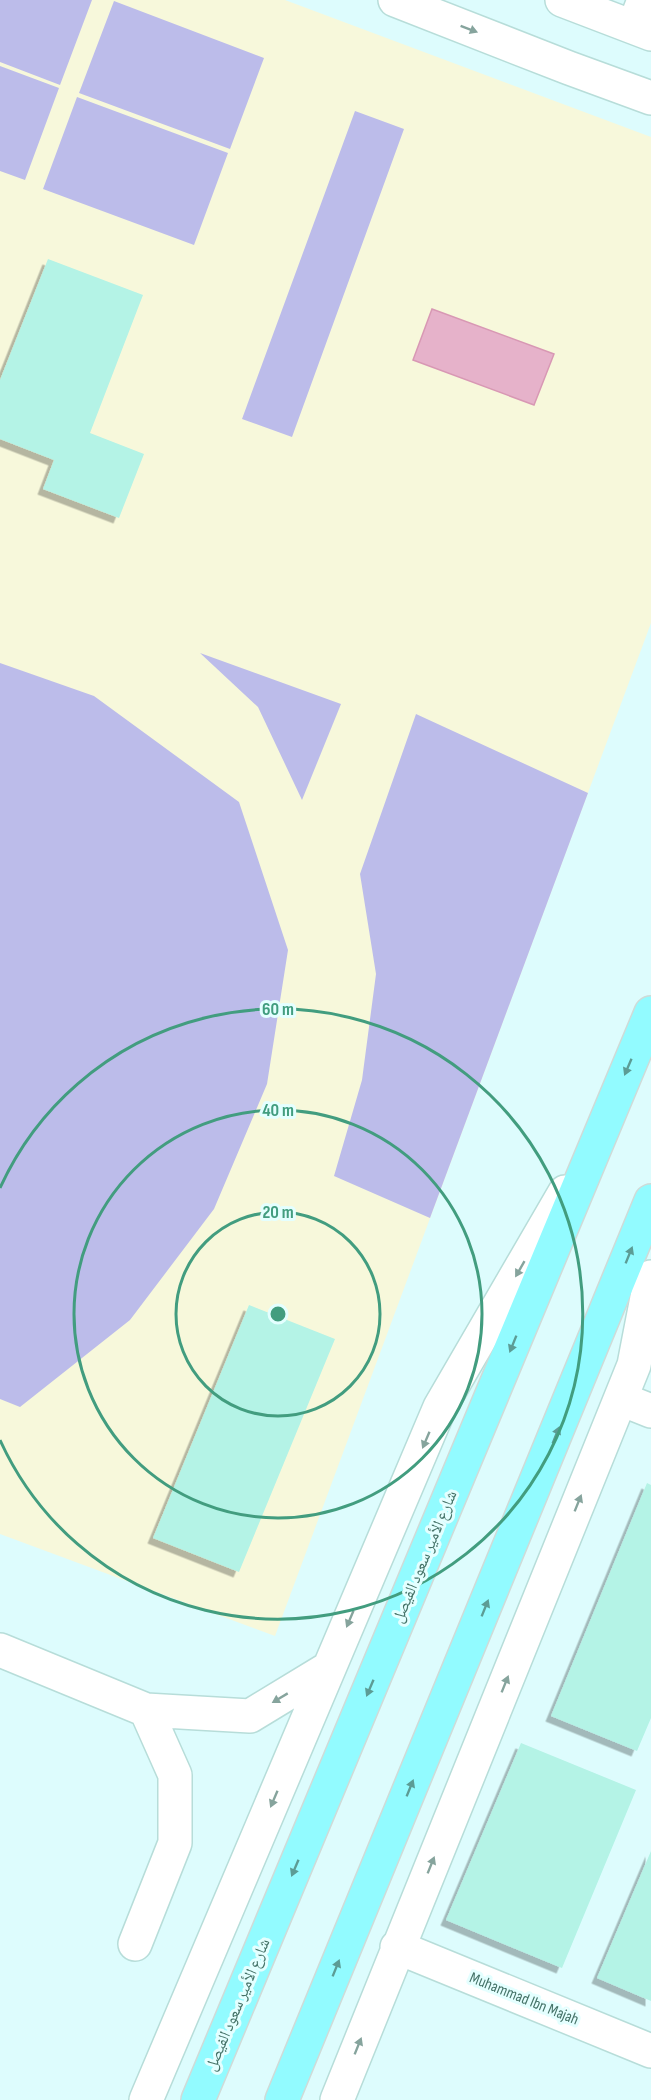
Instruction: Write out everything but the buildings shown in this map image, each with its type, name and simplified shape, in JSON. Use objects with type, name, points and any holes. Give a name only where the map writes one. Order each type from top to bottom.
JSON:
[{"type":"main road","name":"شارع الأمير سعود الفيصل","points":[[198,2100],[651,1013]]},
{"type":"main road","points":[[282,2100],[651,1201]]},
{"type":"street","points":[[562,0],[643,20]]},
{"type":"street","points":[[413,3],[569,69],[651,98]]},
{"type":"street","points":[[146,2100],[440,1407],[602,1128]]},
{"type":"street","points":[[337,2100],[645,1342],[651,1277]]},
{"type":"street","points":[[621,1399],[651,1411]]},
{"type":"street","points":[[0,1650],[146,1710],[250,1716],[330,1668]]},
{"type":"street","points":[[135,1944],[175,1843],[175,1775],[146,1710]]},
{"type":"street","name":"Muhammad Ibn Majah","points":[[398,1947],[651,2051]]},
{"type":"shaded area","points":[[0,0],[285,0],[651,137],[651,623],[275,1636],[0,1534]]},
{"type":"shaded area","points":[[0,0],[92,0],[60,85],[0,62]]},
{"type":"shaded area","points":[[114,1],[264,58],[230,149],[79,93]]},
{"type":"shaded area","points":[[0,66],[59,88],[25,180],[0,171]]},
{"type":"shaded area","points":[[77,97],[228,153],[194,245],[43,189]]},
{"type":"shaded area","points":[[355,111],[404,129],[292,437],[242,419]]},
{"type":"shaded area","points":[[432,309],[554,354],[534,405],[413,360]]},
{"type":"shaded area","points":[[200,653],[341,704],[302,800],[258,707]]},
{"type":"shaded area","points":[[0,663],[94,696],[239,802],[288,950],[267,1084],[214,1209],[130,1320],[20,1407],[0,1399]]},
{"type":"shaded area","points":[[416,714],[588,793],[430,1218],[334,1176],[362,1080],[376,974],[360,874]]}]
